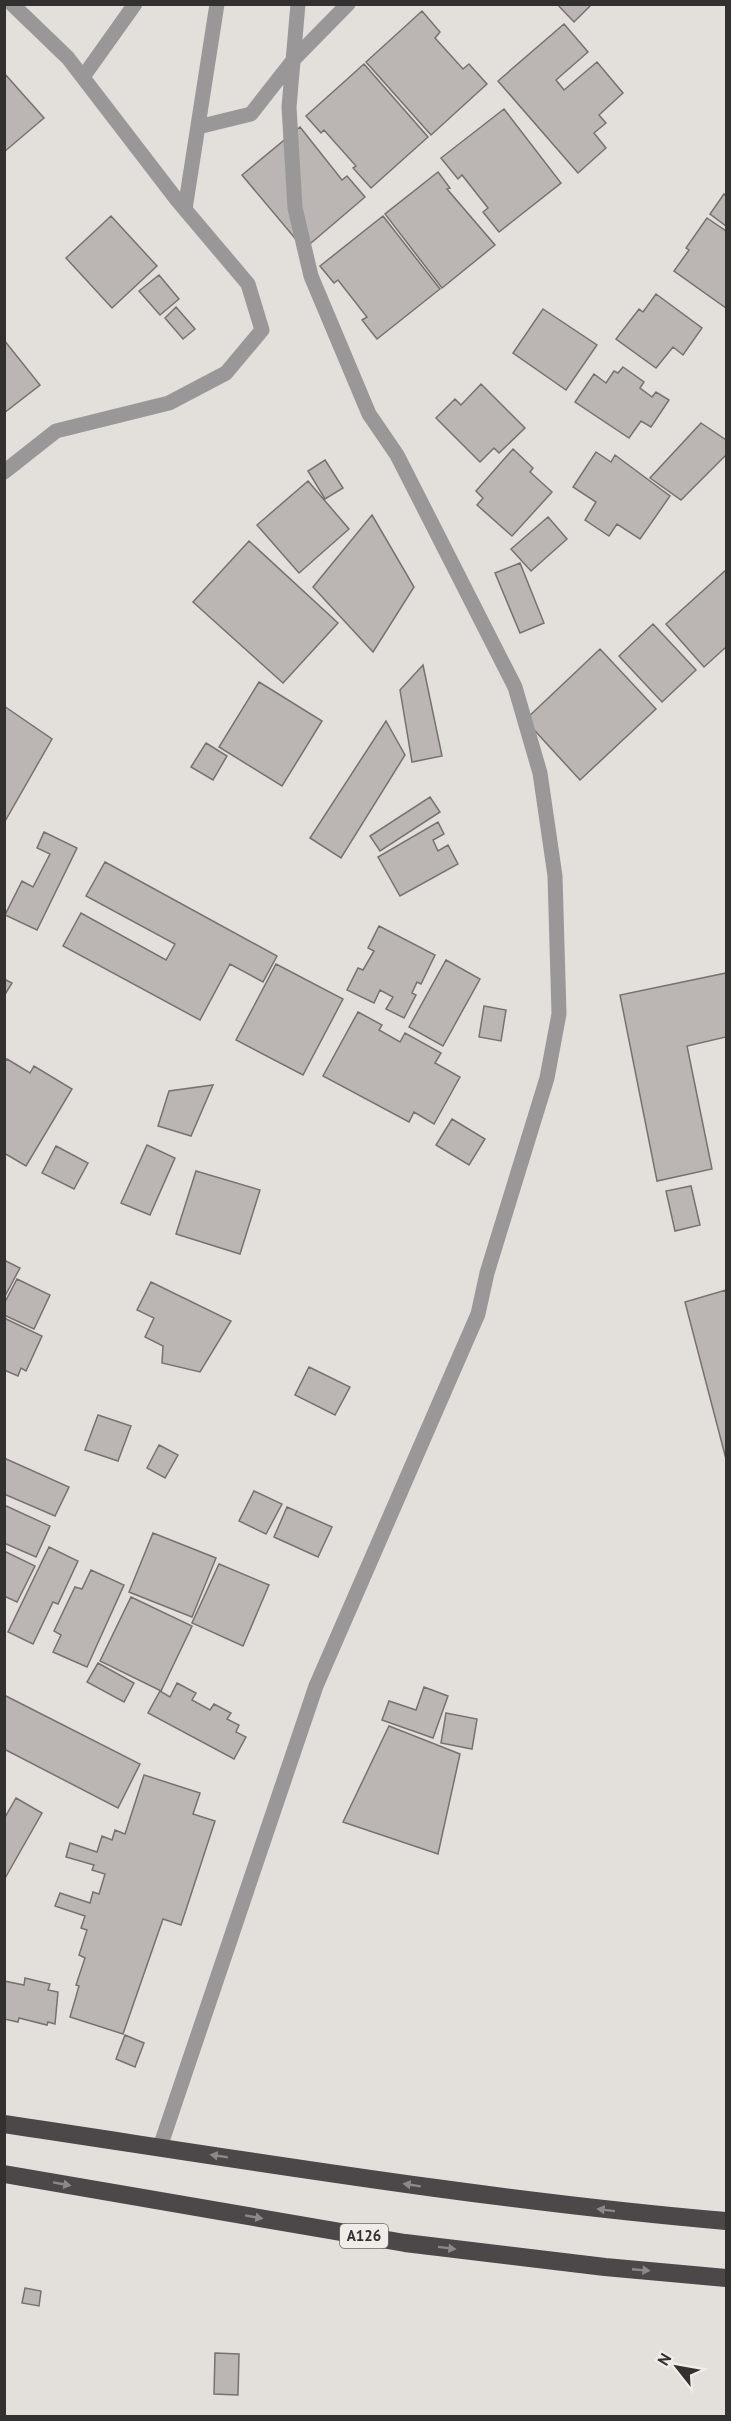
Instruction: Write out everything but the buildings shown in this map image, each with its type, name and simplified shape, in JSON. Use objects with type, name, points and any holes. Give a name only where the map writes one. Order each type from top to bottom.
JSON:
[{"type":"highway","points":[[4,2124],[463,2193],[726,2221]]},
{"type":"highway","name":"A126","points":[[4,2174],[405,2243],[605,2267],[726,2278]]},
{"type":"street","points":[[4,472],[56,431],[169,403],[226,373],[262,330],[248,284],[185,209],[69,58],[12,4]]},
{"type":"street","points":[[83,77],[135,4]]},
{"type":"street","points":[[185,209],[217,4]]},
{"type":"street","points":[[160,2147],[316,1686],[478,1314],[487,1273],[547,1078],[559,1014],[555,876],[540,773],[515,687],[397,455],[369,414],[311,276],[296,208],[290,107],[298,4]]},
{"type":"street","points":[[198,127],[250,114],[294,59],[348,4]]}]
